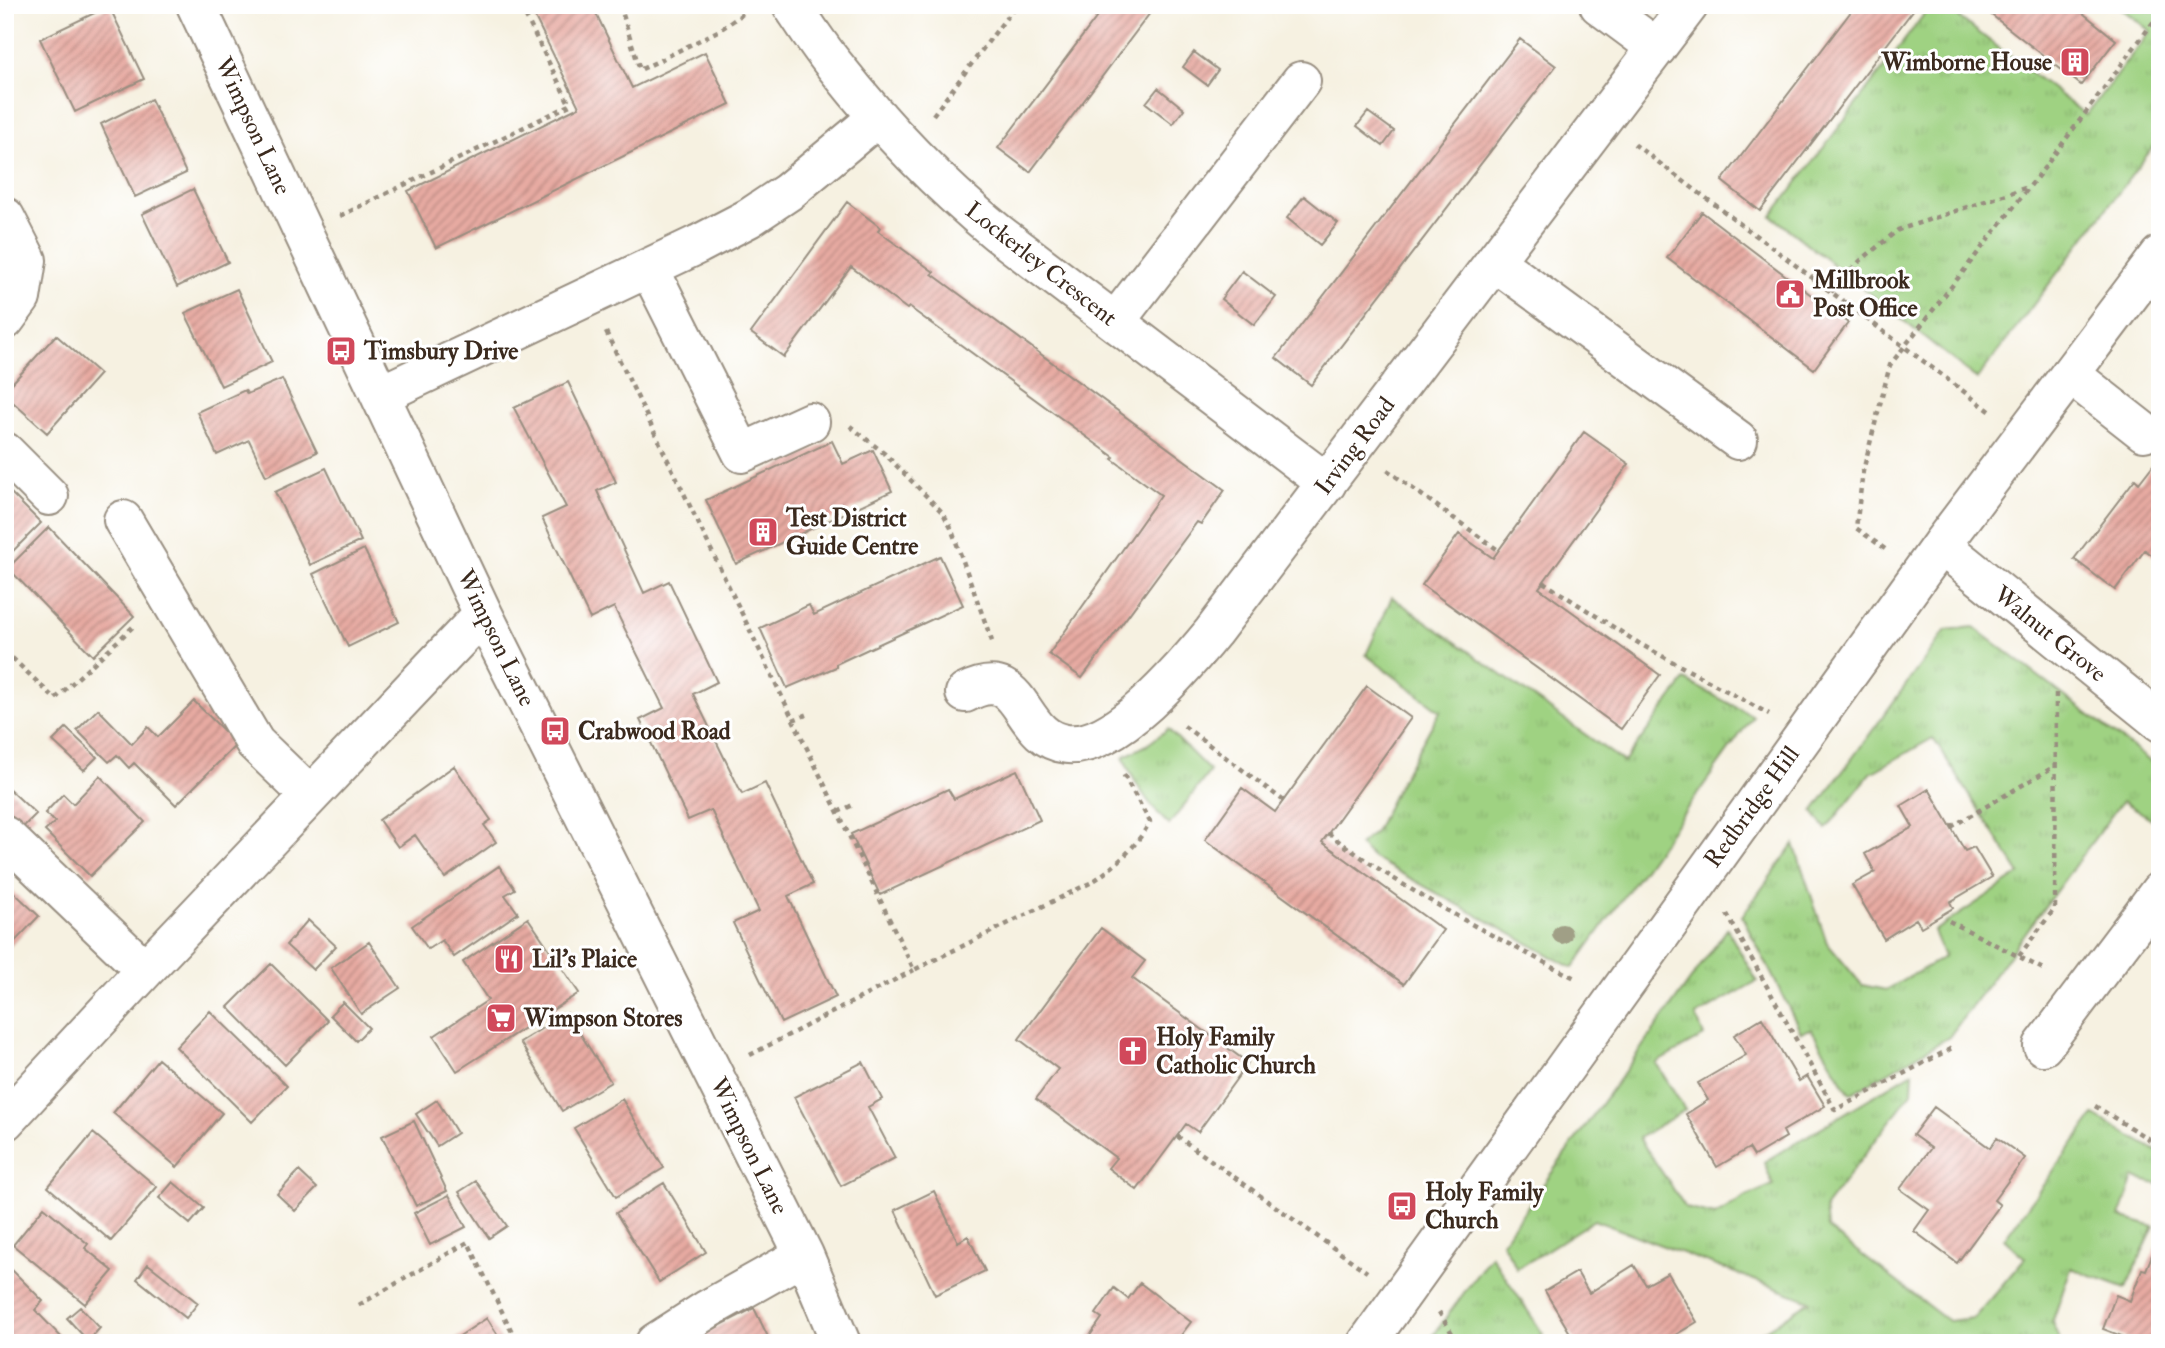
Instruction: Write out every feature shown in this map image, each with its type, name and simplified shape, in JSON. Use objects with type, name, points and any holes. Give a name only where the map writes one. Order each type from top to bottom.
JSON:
[{"type":"street","name":"Wimpson Lane","points":[[196,5],[484,614],[804,1255],[841,1343]]},
{"type":"street","name":"Lockerley Crescent","points":[[792,5],[834,65],[907,149],[948,190],[983,221],[1327,482]]},
{"type":"street","points":[[1599,5],[1657,48]]},
{"type":"street","name":"Irving Road","points":[[1009,691],[1041,731],[1067,744],[1082,743],[1101,736],[1136,715],[1173,681],[1689,5]]},
{"type":"street","points":[[1115,322],[1301,81]]},
{"type":"street","points":[[380,395],[749,218],[818,169],[878,117]]},
{"type":"street","points":[[5,217],[27,261],[21,298],[5,320]]},
{"type":"street","points":[[1495,261],[1738,440]]},
{"type":"street","points":[[649,268],[742,453],[810,422]]},
{"type":"street","name":"Redbridge Hill","points":[[1367,1343],[1930,560],[2070,374],[2154,274]]},
{"type":"street","points":[[2070,374],[2144,432]]},
{"type":"street","points":[[5,452],[48,496]]},
{"type":"street","points":[[123,520],[255,743],[310,796]]},
{"type":"street","name":"Walnut Grove","points":[[1930,560],[2056,638],[2160,722]]},
{"type":"street","points":[[5,1121],[484,614]]},
{"type":"street","points":[[965,693],[980,685],[991,684],[1001,685],[1009,691]]},
{"type":"street","points":[[5,836],[145,970]]},
{"type":"street","points":[[2043,1046],[2160,891]]},
{"type":"street","points":[[655,1343],[708,1309],[804,1255]]},
{"type":"path","points":[[304,233],[570,105],[520,5]]},
{"type":"path","points":[[620,5],[640,70],[720,30],[755,5]]},
{"type":"path","points":[[907,149],[1016,5]]},
{"type":"path","points":[[1930,560],[1856,528],[1863,471],[1890,365],[2160,13]]},
{"type":"path","points":[[1602,120],[2023,436]]},
{"type":"path","points":[[1831,292],[1860,261],[1898,230],[2029,187]]},
{"type":"path","points":[[589,297],[914,970]]},
{"type":"path","points":[[810,422],[829,411],[885,454],[943,513],[980,605],[1009,691]]},
{"type":"path","points":[[1355,446],[1498,550]]},
{"type":"path","points":[[1543,582],[1640,644],[1805,733]]},
{"type":"path","points":[[5,651],[55,699],[167,594]]},
{"type":"path","points":[[2019,956],[2054,908],[2056,638]]},
{"type":"path","points":[[1150,701],[1284,801]]},
{"type":"path","points":[[793,720],[811,713]]},
{"type":"path","points":[[713,1073],[1092,882],[1116,865],[1150,822],[1101,736]]},
{"type":"path","points":[[1951,827],[2056,766]]},
{"type":"path","points":[[838,812],[855,804]]},
{"type":"path","points":[[1328,834],[1358,856],[1460,918],[1615,999]]},
{"type":"path","points":[[1705,874],[1835,1110],[1952,1048]]},
{"type":"path","points":[[1949,921],[2085,991]]},
{"type":"path","points":[[2095,1106],[2160,1146]]},
{"type":"path","points":[[1177,1136],[1402,1297]]},
{"type":"path","points":[[359,1305],[468,1242],[520,1343]]},
{"type":"green space","points":[[1931,5],[1943,5],[2086,115],[2150,31],[2117,5],[2160,5],[2160,138],[1977,379],[1772,216]]},
{"type":"green space","points":[[1392,597],[1624,762],[1685,680],[1753,716],[1573,968],[1373,858],[1359,845],[1375,832],[1440,711],[1366,655]]},
{"type":"green space","points":[[1974,627],[2160,769],[2160,824],[2122,801],[1949,1037],[1850,1094],[1811,1029],[1801,1032],[1742,916],[1794,844],[1827,943],[1862,985],[1886,990],[1944,957],[1934,931],[2020,874],[1933,738],[1871,773],[1826,829],[1813,812],[1946,630]]},
{"type":"green space","points":[[1168,729],[1210,771],[1169,825],[1143,793],[1123,757],[1147,745]]},
{"type":"green space","points":[[1727,929],[1757,981],[1696,1016],[1704,1036],[1656,1063],[1685,1110],[1639,1138],[1686,1208],[1715,1215],[1745,1197],[1773,1185],[1764,1162],[1913,1072],[1912,1092],[1825,1207],[1827,1228],[1948,1321],[1974,1318],[2025,1258],[2004,1239],[2094,1115],[2160,1153],[2160,1185],[2134,1178],[2120,1217],[2154,1227],[2126,1288],[2071,1268],[2052,1323],[2061,1343],[1745,1343],[1810,1301],[1594,1220],[1517,1269],[1502,1242]]},
{"type":"green space","points":[[1491,1255],[1543,1334],[1529,1343],[1428,1343]]},
{"type":"building","points":[[529,5],[592,5],[632,88],[705,52],[730,104],[436,248],[408,191],[579,107]]},
{"type":"building","points":[[1106,5],[1156,5],[1030,172],[998,148]]},
{"type":"building","points":[[1856,5],[1917,5],[1760,211],[1722,181]]},
{"type":"building","name":"Wimborne House","points":[[1987,5],[2073,5],[2116,40],[2081,85],[1984,9]]},
{"type":"building","points":[[109,6],[144,79],[75,112],[40,39]]},
{"type":"building","points":[[1520,39],[1556,66],[1311,385],[1276,358]]},
{"type":"building","points":[[1194,52],[1218,70],[1207,85],[1183,67]]},
{"type":"building","points":[[1158,88],[1184,109],[1173,124],[1146,103]]},
{"type":"building","points":[[151,99],[186,173],[135,197],[101,124]]},
{"type":"building","points":[[1368,112],[1394,131],[1383,146],[1357,126]]},
{"type":"building","points":[[193,189],[228,262],[177,287],[142,214]]},
{"type":"building","points":[[1304,196],[1338,223],[1320,245],[1287,218]]},
{"type":"building","points":[[847,202],[880,227],[878,231],[934,272],[932,274],[1225,490],[1201,524],[1197,522],[1082,678],[1049,654],[1161,495],[1112,459],[1114,457],[851,267],[784,357],[751,333]]},
{"type":"building","points":[[1702,212],[1848,323],[1814,369],[1667,258]]},
{"type":"building","points":[[1242,271],[1276,297],[1254,325],[1221,299]]},
{"type":"building","points":[[237,289],[272,362],[221,386],[185,313]]},
{"type":"building","points":[[56,335],[100,374],[47,433],[5,395],[5,391]]},
{"type":"building","points":[[282,379],[317,452],[266,476],[249,440],[217,455],[197,412],[245,390],[247,394]]},
{"type":"building","points":[[568,382],[616,482],[597,491],[644,593],[669,581],[717,682],[693,694],[742,794],[765,783],[813,884],[788,896],[836,997],[781,1023],[733,923],[759,911],[711,810],[688,820],[640,720],[664,708],[614,607],[590,619],[542,518],[566,507],[514,408]]},
{"type":"building","points":[[1584,432],[1629,464],[1539,588],[1660,675],[1621,729],[1422,585],[1459,534],[1493,558]]},
{"type":"building","name":"Test District Guide Centre","points":[[832,441],[843,464],[873,450],[892,491],[736,564],[706,500]]},
{"type":"building","points":[[2160,456],[2160,561],[2145,550],[2115,590],[2074,559],[2135,479],[2139,483]]},
{"type":"building","points":[[326,468],[361,541],[310,565],[275,492]]},
{"type":"building","points":[[5,487],[41,523],[5,559]]},
{"type":"building","points":[[49,527],[134,616],[93,656],[8,568]]},
{"type":"building","points":[[364,549],[399,622],[348,647],[313,574]]},
{"type":"building","points":[[940,556],[963,605],[787,688],[760,628],[809,605],[814,615]]},
{"type":"building","points":[[1367,686],[1411,718],[1322,842],[1443,930],[1404,984],[1205,840],[1242,788],[1275,812]]},
{"type":"building","points":[[194,701],[237,744],[176,805],[134,763],[129,768],[117,755],[109,762],[77,730],[98,709],[132,744],[148,727],[158,737]]},
{"type":"building","points":[[66,728],[97,757],[84,770],[53,741]]},
{"type":"building","points":[[454,766],[491,820],[484,825],[496,842],[445,878],[415,835],[398,847],[379,820]]},
{"type":"building","points":[[1017,770],[1040,820],[880,895],[851,834],[948,789],[954,799]]},
{"type":"building","points":[[100,776],[145,822],[90,876],[45,831],[55,822],[45,813],[63,794],[73,804]]},
{"type":"building","points":[[5,785],[36,814],[23,827],[5,810]]},
{"type":"building","points":[[1929,789],[1965,851],[1974,847],[1992,877],[1950,902],[1953,908],[1921,927],[1916,919],[1884,939],[1852,885],[1875,872],[1865,854],[1913,827],[1901,806]]},
{"type":"building","points":[[499,866],[515,889],[505,895],[518,913],[454,957],[442,940],[428,949],[412,926]]},
{"type":"building","points":[[5,884],[39,916],[5,952]]},
{"type":"building","name":"Wimpson Stores","points":[[528,918],[579,993],[457,1071],[434,1036],[488,1000],[463,962]]},
{"type":"building","points":[[308,920],[336,946],[313,970],[286,945]]},
{"type":"building","name":"Holy Family Catholic Church","points":[[1101,928],[1145,961],[1132,978],[1248,1063],[1198,1132],[1186,1124],[1137,1190],[1108,1168],[1116,1158],[1036,1099],[1058,1069],[1019,1039]]},
{"type":"building","points":[[369,942],[400,988],[361,1014],[331,968]]},
{"type":"building","points":[[271,964],[328,1021],[285,1065],[228,1007]]},
{"type":"building","points":[[343,1002],[369,1028],[356,1041],[330,1015]]},
{"type":"building","points":[[210,1011],[287,1086],[252,1122],[176,1047]]},
{"type":"building","points":[[567,1013],[611,1082],[562,1111],[520,1042]]},
{"type":"building","points":[[1762,1018],[1799,1081],[1807,1076],[1825,1106],[1783,1131],[1786,1137],[1754,1156],[1749,1148],[1717,1167],[1686,1114],[1708,1100],[1698,1083],[1746,1055],[1734,1035]]},
{"type":"building","points":[[158,1059],[222,1113],[177,1167],[113,1113]]},
{"type":"building","points":[[863,1062],[882,1099],[868,1107],[895,1158],[841,1186],[794,1097]]},
{"type":"building","points":[[622,1099],[664,1168],[616,1197],[574,1128]]},
{"type":"building","points":[[437,1100],[457,1133],[437,1146],[416,1114]]},
{"type":"building","points":[[1934,1107],[1990,1148],[1997,1138],[2025,1158],[1994,1200],[2000,1205],[1957,1263],[1914,1231],[1929,1210],[1900,1189],[1931,1148],[1913,1135]]},
{"type":"building","points":[[414,1121],[447,1191],[416,1206],[382,1136]]},
{"type":"building","points":[[93,1133],[157,1187],[111,1241],[48,1187]]},
{"type":"building","points":[[299,1171],[317,1188],[295,1211],[277,1194]]},
{"type":"building","points":[[476,1181],[507,1226],[489,1238],[459,1192]]},
{"type":"building","points":[[173,1182],[204,1208],[190,1224],[159,1198]]},
{"type":"building","points":[[664,1183],[706,1252],[659,1282],[616,1213]]},
{"type":"building","points":[[934,1191],[958,1242],[968,1236],[985,1271],[935,1295],[895,1210]]},
{"type":"building","points":[[449,1195],[466,1227],[430,1245],[414,1213]]},
{"type":"building","points":[[44,1207],[88,1244],[85,1248],[113,1271],[85,1304],[13,1245]]},
{"type":"building","points":[[2160,1236],[2160,1343],[2140,1343],[2103,1329],[2116,1295],[2130,1301],[2142,1269],[2146,1270]]},
{"type":"building","points":[[5,1263],[43,1301],[35,1310],[67,1343],[5,1343]]},
{"type":"building","points":[[148,1264],[198,1303],[186,1318],[137,1279]]},
{"type":"building","points":[[1634,1265],[1646,1285],[1668,1273],[1697,1322],[1667,1340],[1668,1343],[1576,1343],[1545,1291],[1577,1272],[1589,1293]]},
{"type":"building","points":[[1140,1283],[1191,1322],[1175,1343],[1085,1343],[1102,1318],[1096,1314],[1114,1288],[1128,1299]]},
{"type":"building","points":[[80,1307],[100,1328],[88,1341],[67,1318]]},
{"type":"building","points":[[754,1308],[771,1343],[698,1343],[696,1338]]},
{"type":"building","points":[[487,1318],[503,1343],[449,1343],[458,1337]]},
{"type":"place","name":"Wimborne House","points":[[2075,62]]},
{"type":"place","name":"Millbrook Post Office","points":[[1790,294]]},
{"type":"place","name":"Timsbury Drive","points":[[341,351]]},
{"type":"place","name":"Test District Guide Centre","points":[[763,532]]},
{"type":"place","name":"Crabwood Road","points":[[555,731]]},
{"type":"place","name":"Lil's Plaice","points":[[509,959]]},
{"type":"place","name":"Wimpson Stores","points":[[501,1018]]},
{"type":"place","name":"Holy Family Catholic Church","points":[[1133,1051]]},
{"type":"place","name":"Holy Family Church","points":[[1402,1206]]}]
